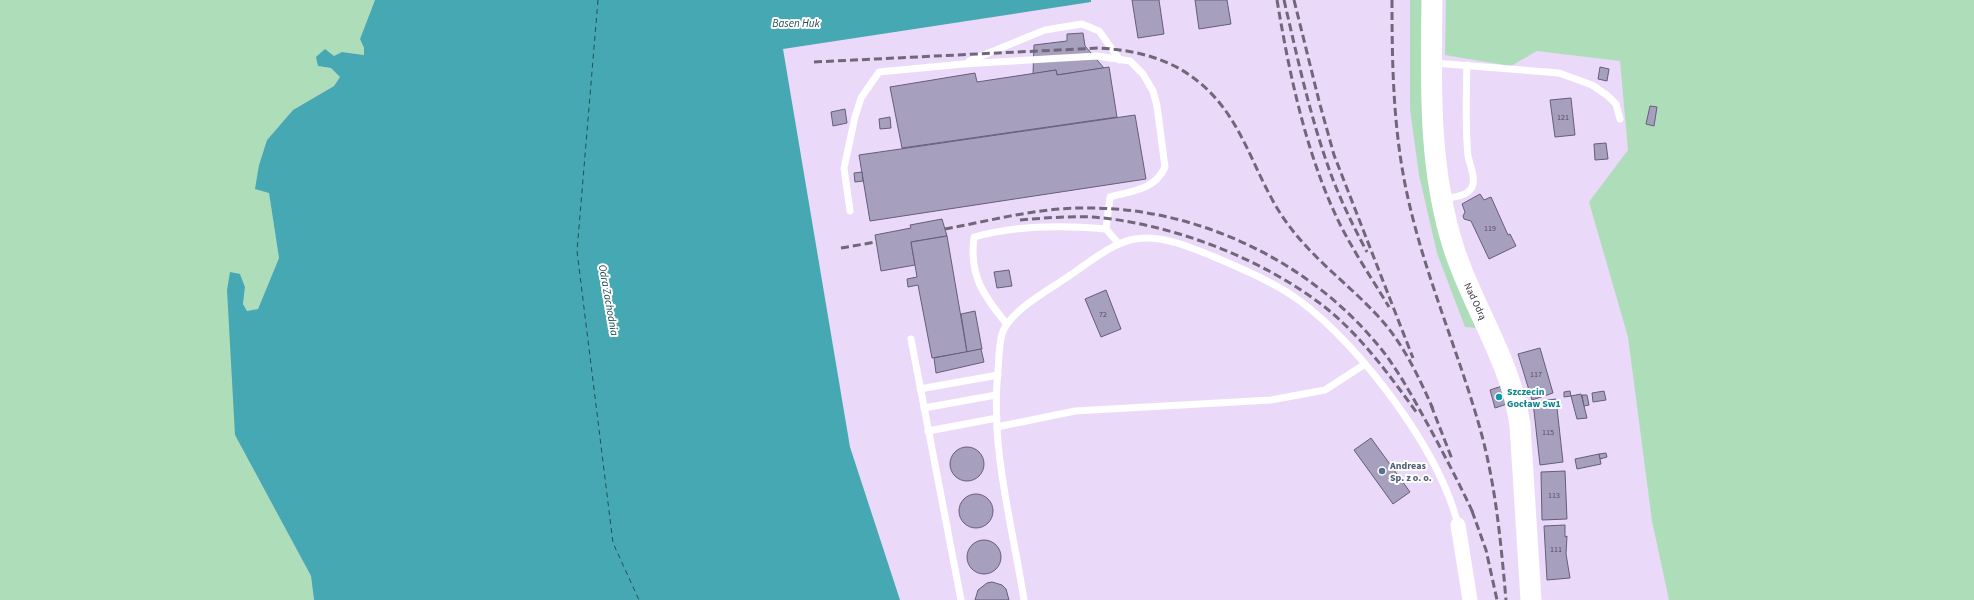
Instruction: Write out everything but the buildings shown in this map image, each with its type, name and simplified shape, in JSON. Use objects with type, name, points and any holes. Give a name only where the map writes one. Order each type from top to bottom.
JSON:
[{"type":"street","name":"Nad Odrą","points":[[1432,0],[1431,62],[1434,144],[1441,199],[1458,261],[1504,363],[1516,405],[1520,425],[1531,600]]},
{"type":"street","points":[[1458,525],[1470,600]]},
{"type":"lane","points":[[963,64],[1045,30],[1082,24],[1099,32],[1120,60]]},
{"type":"lane","points":[[850,211],[844,168],[855,116],[862,98],[879,72],[963,64],[1097,56],[1130,61],[1143,74],[1153,91],[1158,106],[1165,167],[1161,176],[1154,183],[1110,197],[1106,229],[1118,244]]},
{"type":"lane","points":[[1431,62],[1559,73],[1592,85],[1616,104],[1620,119]]},
{"type":"lane","points":[[1441,199],[1460,196],[1470,190],[1474,182],[1465,125],[1467,65]]},
{"type":"lane","points":[[1006,323],[987,300],[976,275],[972,250],[974,237],[997,230],[1060,226],[1106,229]]},
{"type":"lane","points":[[1024,600],[1002,481],[997,427],[996,395],[1001,336],[1006,323],[1042,294],[1118,244],[1131,240],[1143,239],[1177,244],[1208,255],[1252,274],[1298,300],[1316,313],[1343,339],[1365,364],[1400,411],[1439,474],[1451,501],[1458,525]]},
{"type":"lane","points":[[910,339],[961,600]]},
{"type":"lane","points":[[997,427],[1075,410],[1271,400],[1325,390],[1365,364]]},
{"type":"lane","points":[[920,390],[998,375]]},
{"type":"lane","points":[[924,408],[996,395]]},
{"type":"lane","points":[[928,431],[997,418]]},
{"type":"shaded area","points":[[0,0],[375,0],[360,39],[364,48],[364,55],[342,52],[318,66],[331,68],[340,77],[334,86],[293,110],[267,140],[259,165],[269,193],[279,258],[258,309],[247,311],[243,304],[245,287],[240,274],[235,435],[311,576],[314,600],[0,600]]},
{"type":"shaded area","points":[[1410,0],[1424,0],[1424,65],[1477,328],[1465,327],[1437,253],[1419,175],[1410,109]]},
{"type":"shaded area","points":[[1446,0],[1974,0],[1974,600],[1669,600],[1652,521],[1628,337],[1589,202],[1628,150],[1620,61],[1537,51],[1511,66],[1445,55]]},
{"type":"water","points":[[375,0],[1091,0],[1091,2],[783,49],[850,447],[900,600],[314,600],[311,576],[235,435],[227,290],[230,272],[240,274],[245,287],[243,304],[247,311],[258,309],[279,258],[269,193],[255,189],[259,165],[267,140],[293,110],[334,86],[340,77],[331,68],[318,66],[316,57],[325,49],[334,56],[342,52],[364,55],[364,48],[360,39]]},
{"type":"ferry route","points":[[598,0],[577,251],[613,543],[639,600]]},
{"type":"railway","points":[[1277,0],[1299,110],[1315,164],[1342,228],[1389,307]]},
{"type":"railway","points":[[1284,0],[1304,84],[1321,146],[1341,199],[1367,252]]},
{"type":"railway","points":[[1294,0],[1334,155],[1413,358]]},
{"type":"railway","points":[[1392,0],[1393,69],[1396,115],[1405,184],[1412,216],[1430,278],[1462,370],[1481,432],[1491,474],[1506,600]]},
{"type":"railway","points":[[814,62],[1099,48],[1126,51],[1153,57],[1178,68],[1200,83],[1228,114],[1239,132],[1276,206],[1297,236],[1318,259],[1376,314],[1394,335],[1409,359],[1433,409]]},
{"type":"railway","points":[[945,229],[1048,210],[1082,208],[1125,210],[1167,217],[1208,229],[1248,245],[1286,265],[1321,290],[1353,318],[1382,350],[1396,370],[1433,434],[1474,515]]},
{"type":"railway","points":[[1020,220],[1056,217],[1092,217],[1122,221],[1153,227],[1184,236],[1215,246],[1246,259],[1301,290],[1339,319],[1352,331],[1375,358],[1417,413]]},
{"type":"railway","points":[[841,248],[876,242]]},
{"type":"railway","points":[[1431,405],[1452,459]]},
{"type":"railway","points":[[1472,511],[1486,550],[1497,600]]},
{"type":"place","name":"Szczecin Gocław Sw1","points":[[1499,397]]},
{"type":"place","name":"Andreas Sp. z o. o.","points":[[1382,471]]},
{"type":"water label","name":"Basen Huk","points":[[796,23]]},
{"type":"water label","name":"Odra Zachodnia","points":[[609,300]]}]
